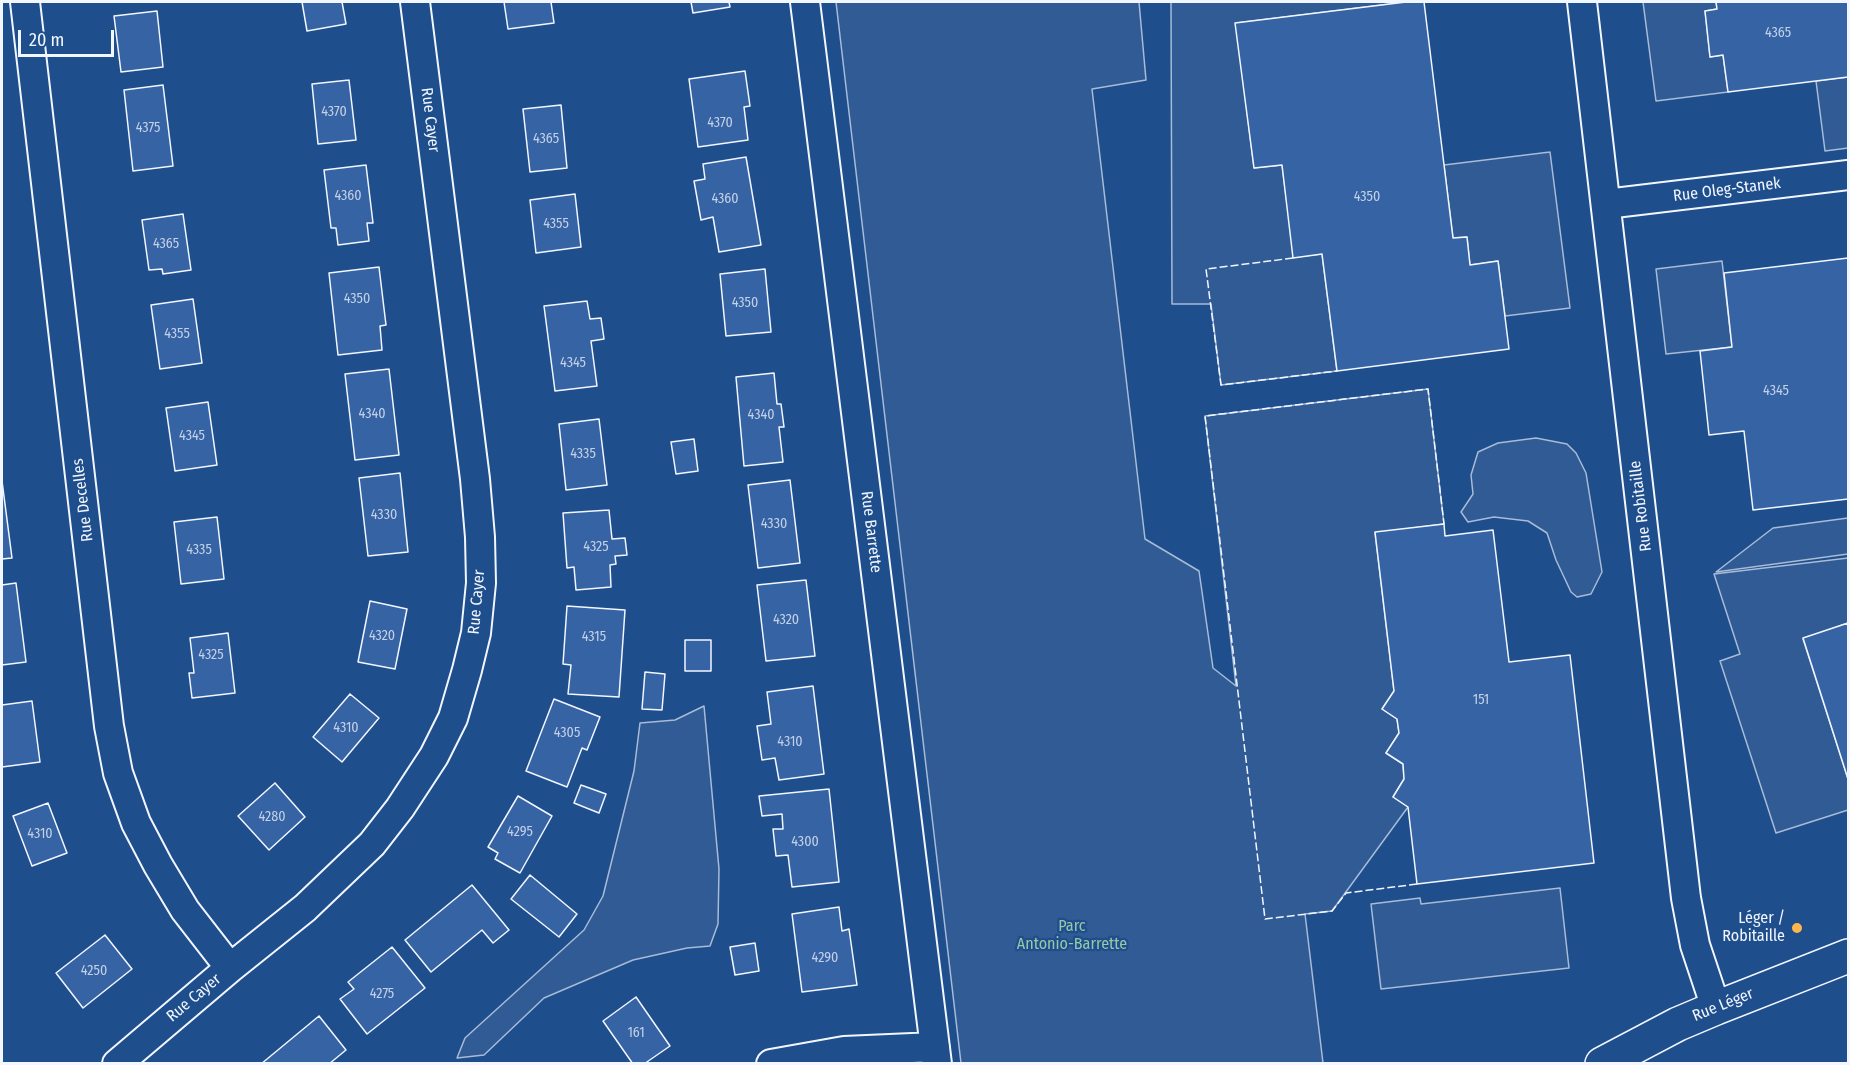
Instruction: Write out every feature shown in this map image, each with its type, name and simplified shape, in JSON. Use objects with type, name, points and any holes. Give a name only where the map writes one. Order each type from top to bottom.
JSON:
[{"type":"street","name":"Rue Decelles","points":[[25,2],[107,714],[118,773],[136,823],[158,865],[185,910],[230,968]]},
{"type":"street","name":"Rue Cayer","points":[[117,1064],[305,908],[372,844],[400,808],[434,756],[453,718],[476,633],[481,572],[480,537],[476,478],[416,2]]},
{"type":"street","name":"Rue Barrette","points":[[805,2],[936,1055]]},
{"type":"street","name":"Rue Robitaille","points":[[1582,2],[1686,898],[1695,945],[1716,1008]]},
{"type":"street","name":"Rue Oleg-Stanek","points":[[1606,204],[1848,175]]},
{"type":"street","name":"Rue Léger","points":[[1602,1064],[1678,1024],[1848,956]]},
{"type":"street","points":[[771,1064],[844,1051],[936,1055]]},
{"type":"shaded area","name":"Parc Antonio-Barrette","points":[[836,2],[1139,2],[1146,80],[1092,89],[1145,539],[1199,571],[1213,668],[1236,686],[1205,416],[1428,389],[1444,524],[1375,533],[1394,691],[1382,709],[1397,719],[1399,733],[1386,753],[1403,764],[1404,779],[1393,797],[1408,807],[1332,911],[1305,914],[1323,1063],[961,1063]]},
{"type":"shaded area","points":[[1171,2],[1406,2],[1236,23],[1254,168],[1282,165],[1294,257],[1322,254],[1337,371],[1221,385],[1211,304],[1172,304]]},
{"type":"shaded area","points":[[1643,2],[1716,2],[1717,9],[1705,11],[1710,57],[1723,55],[1728,92],[1656,101]]},
{"type":"shaded area","points":[[1848,77],[1848,148],[1825,151],[1816,81]]},
{"type":"shaded area","points":[[1550,152],[1570,308],[1505,316],[1498,261],[1470,265],[1467,237],[1453,238],[1444,165]]},
{"type":"shaded area","points":[[1722,261],[1732,347],[1666,354],[1656,269]]},
{"type":"shaded area","points":[[1536,438],[1567,444],[1576,453],[1586,473],[1602,572],[1591,594],[1577,597],[1571,592],[1556,560],[1547,533],[1528,521],[1494,517],[1468,522],[1461,512],[1473,494],[1471,475],[1478,452],[1498,443]]},
{"type":"shaded area","points":[[1848,518],[1848,554],[1716,572],[1773,528]]},
{"type":"shaded area","points":[[1848,558],[1848,623],[1803,639],[1848,779],[1848,810],[1776,833],[1720,661],[1740,654],[1714,574]]},
{"type":"shaded area","points":[[704,706],[719,869],[718,924],[710,946],[687,948],[633,960],[544,998],[484,1055],[457,1058],[465,1038],[584,930],[603,896],[634,771],[640,723],[675,720]]},
{"type":"shaded area","points":[[1560,888],[1569,968],[1381,989],[1371,904],[1420,898],[1421,904]]},
{"type":"building","points":[[302,2],[342,2],[346,24],[307,31]]},
{"type":"building","points":[[504,2],[551,2],[554,23],[508,29]]},
{"type":"building","points":[[691,2],[729,2],[730,7],[693,13]]},
{"type":"building","points":[[1406,2],[1424,2],[1453,238],[1467,237],[1470,265],[1498,261],[1509,349],[1337,371],[1322,254],[1293,258],[1282,165],[1254,168],[1235,23]]},
{"type":"building","points":[[1716,2],[1848,2],[1848,77],[1728,92],[1723,55],[1710,57],[1705,11],[1717,9]]},
{"type":"building","points":[[157,11],[163,67],[121,72],[114,16]]},
{"type":"building","points":[[745,71],[750,106],[744,107],[748,140],[698,147],[689,79]]},
{"type":"building","points":[[349,80],[356,140],[318,144],[312,84]]},
{"type":"building","points":[[163,85],[173,166],[133,171],[124,90]]},
{"type":"building","points":[[561,105],[567,168],[530,172],[523,109]]},
{"type":"building","points":[[746,157],[761,245],[719,252],[713,217],[701,220],[694,181],[705,179],[703,164]]},
{"type":"building","points":[[366,165],[373,223],[367,223],[369,241],[338,245],[336,228],[331,228],[324,170]]},
{"type":"building","points":[[575,194],[581,247],[536,253],[530,200]]},
{"type":"building","points":[[183,214],[191,270],[163,274],[162,269],[149,270],[142,220]]},
{"type":"building","points":[[1848,258],[1848,499],[1753,510],[1744,431],[1709,435],[1700,351],[1732,347],[1724,273]]},
{"type":"building","points":[[379,267],[386,325],[380,326],[382,350],[338,355],[329,273]]},
{"type":"building","points":[[765,269],[771,332],[726,336],[720,274]]},
{"type":"building","points":[[193,299],[202,363],[160,369],[151,305]]},
{"type":"building","points":[[587,301],[590,319],[601,318],[604,339],[591,341],[597,386],[555,391],[544,306]]},
{"type":"building","points":[[389,369],[399,455],[355,460],[345,374]]},
{"type":"building","points":[[774,373],[777,404],[781,404],[784,427],[779,427],[783,462],[744,466],[736,377]]},
{"type":"building","points":[[208,402],[217,465],[175,471],[166,408]]},
{"type":"building","points":[[599,419],[607,485],[566,490],[559,424]]},
{"type":"building","points":[[694,439],[698,471],[676,474],[671,442]]},
{"type":"building","points":[[400,473],[408,552],[368,556],[359,478]]},
{"type":"building","points":[[790,480],[800,563],[758,568],[748,485]]},
{"type":"building","points":[[2,481],[12,558],[2,559]]},
{"type":"building","points":[[609,510],[612,539],[625,538],[627,555],[615,556],[616,564],[610,565],[611,587],[576,590],[574,567],[567,568],[563,513]]},
{"type":"building","points":[[217,517],[224,579],[181,584],[174,522]]},
{"type":"building","points":[[1444,524],[1445,536],[1493,530],[1509,662],[1570,655],[1594,863],[1417,884],[1408,807],[1393,797],[1404,779],[1403,764],[1386,753],[1399,733],[1397,719],[1382,709],[1394,691],[1375,532]]},
{"type":"building","points":[[806,580],[815,656],[766,661],[757,585]]},
{"type":"building","points":[[16,583],[26,662],[2,665],[2,585]]},
{"type":"building","points":[[370,601],[407,609],[395,669],[358,662]]},
{"type":"building","points":[[567,606],[625,610],[619,697],[568,694],[571,665],[563,664]]},
{"type":"building","points":[[1848,623],[1848,779],[1803,638]]},
{"type":"building","points":[[228,633],[235,693],[192,698],[189,673],[194,673],[190,638]]},
{"type":"building","points":[[685,640],[711,640],[711,671],[685,671]]},
{"type":"building","points":[[645,672],[665,674],[662,710],[642,709]]},
{"type":"building","points":[[813,686],[824,774],[779,780],[775,758],[762,760],[757,726],[771,724],[767,692]]},
{"type":"building","points":[[350,694],[379,718],[342,762],[313,737]]},
{"type":"building","points":[[554,699],[600,717],[587,750],[582,748],[567,787],[526,771]]},
{"type":"building","points":[[32,701],[40,762],[2,767],[2,705]]},
{"type":"building","points":[[275,783],[305,817],[269,850],[238,816]]},
{"type":"building","points":[[581,785],[606,794],[599,813],[574,803]]},
{"type":"building","points":[[829,789],[839,882],[792,887],[788,855],[776,856],[773,829],[783,829],[782,814],[762,816],[759,796]]},
{"type":"building","points":[[518,796],[552,816],[520,873],[495,859],[498,853],[488,847]]},
{"type":"building","points":[[48,803],[67,853],[32,866],[13,816]]},
{"type":"building","points":[[530,875],[577,914],[559,937],[511,899]]},
{"type":"building","points":[[472,885],[509,930],[493,943],[482,930],[431,972],[405,940]]},
{"type":"building","points":[[839,907],[842,931],[849,929],[857,985],[802,992],[792,914]]},
{"type":"building","points":[[105,935],[132,969],[83,1008],[56,973]]},
{"type":"building","points":[[755,943],[759,971],[735,975],[730,947]]},
{"type":"building","points":[[392,947],[425,988],[367,1034],[340,999],[354,989],[348,982]]},
{"type":"building","points":[[636,997],[670,1046],[644,1064],[633,1064],[603,1021]]},
{"type":"building","points":[[319,1016],[346,1050],[329,1064],[261,1064]]},
{"type":"fence","points":[[1293,258],[1206,269],[1221,385],[1337,371]]},
{"type":"fence","points":[[1417,884],[1346,893],[1332,911],[1265,919],[1205,416],[1428,389],[1444,524]]},
{"type":"place","name":"Léger / Robitaille","points":[[1797,928]]}]
